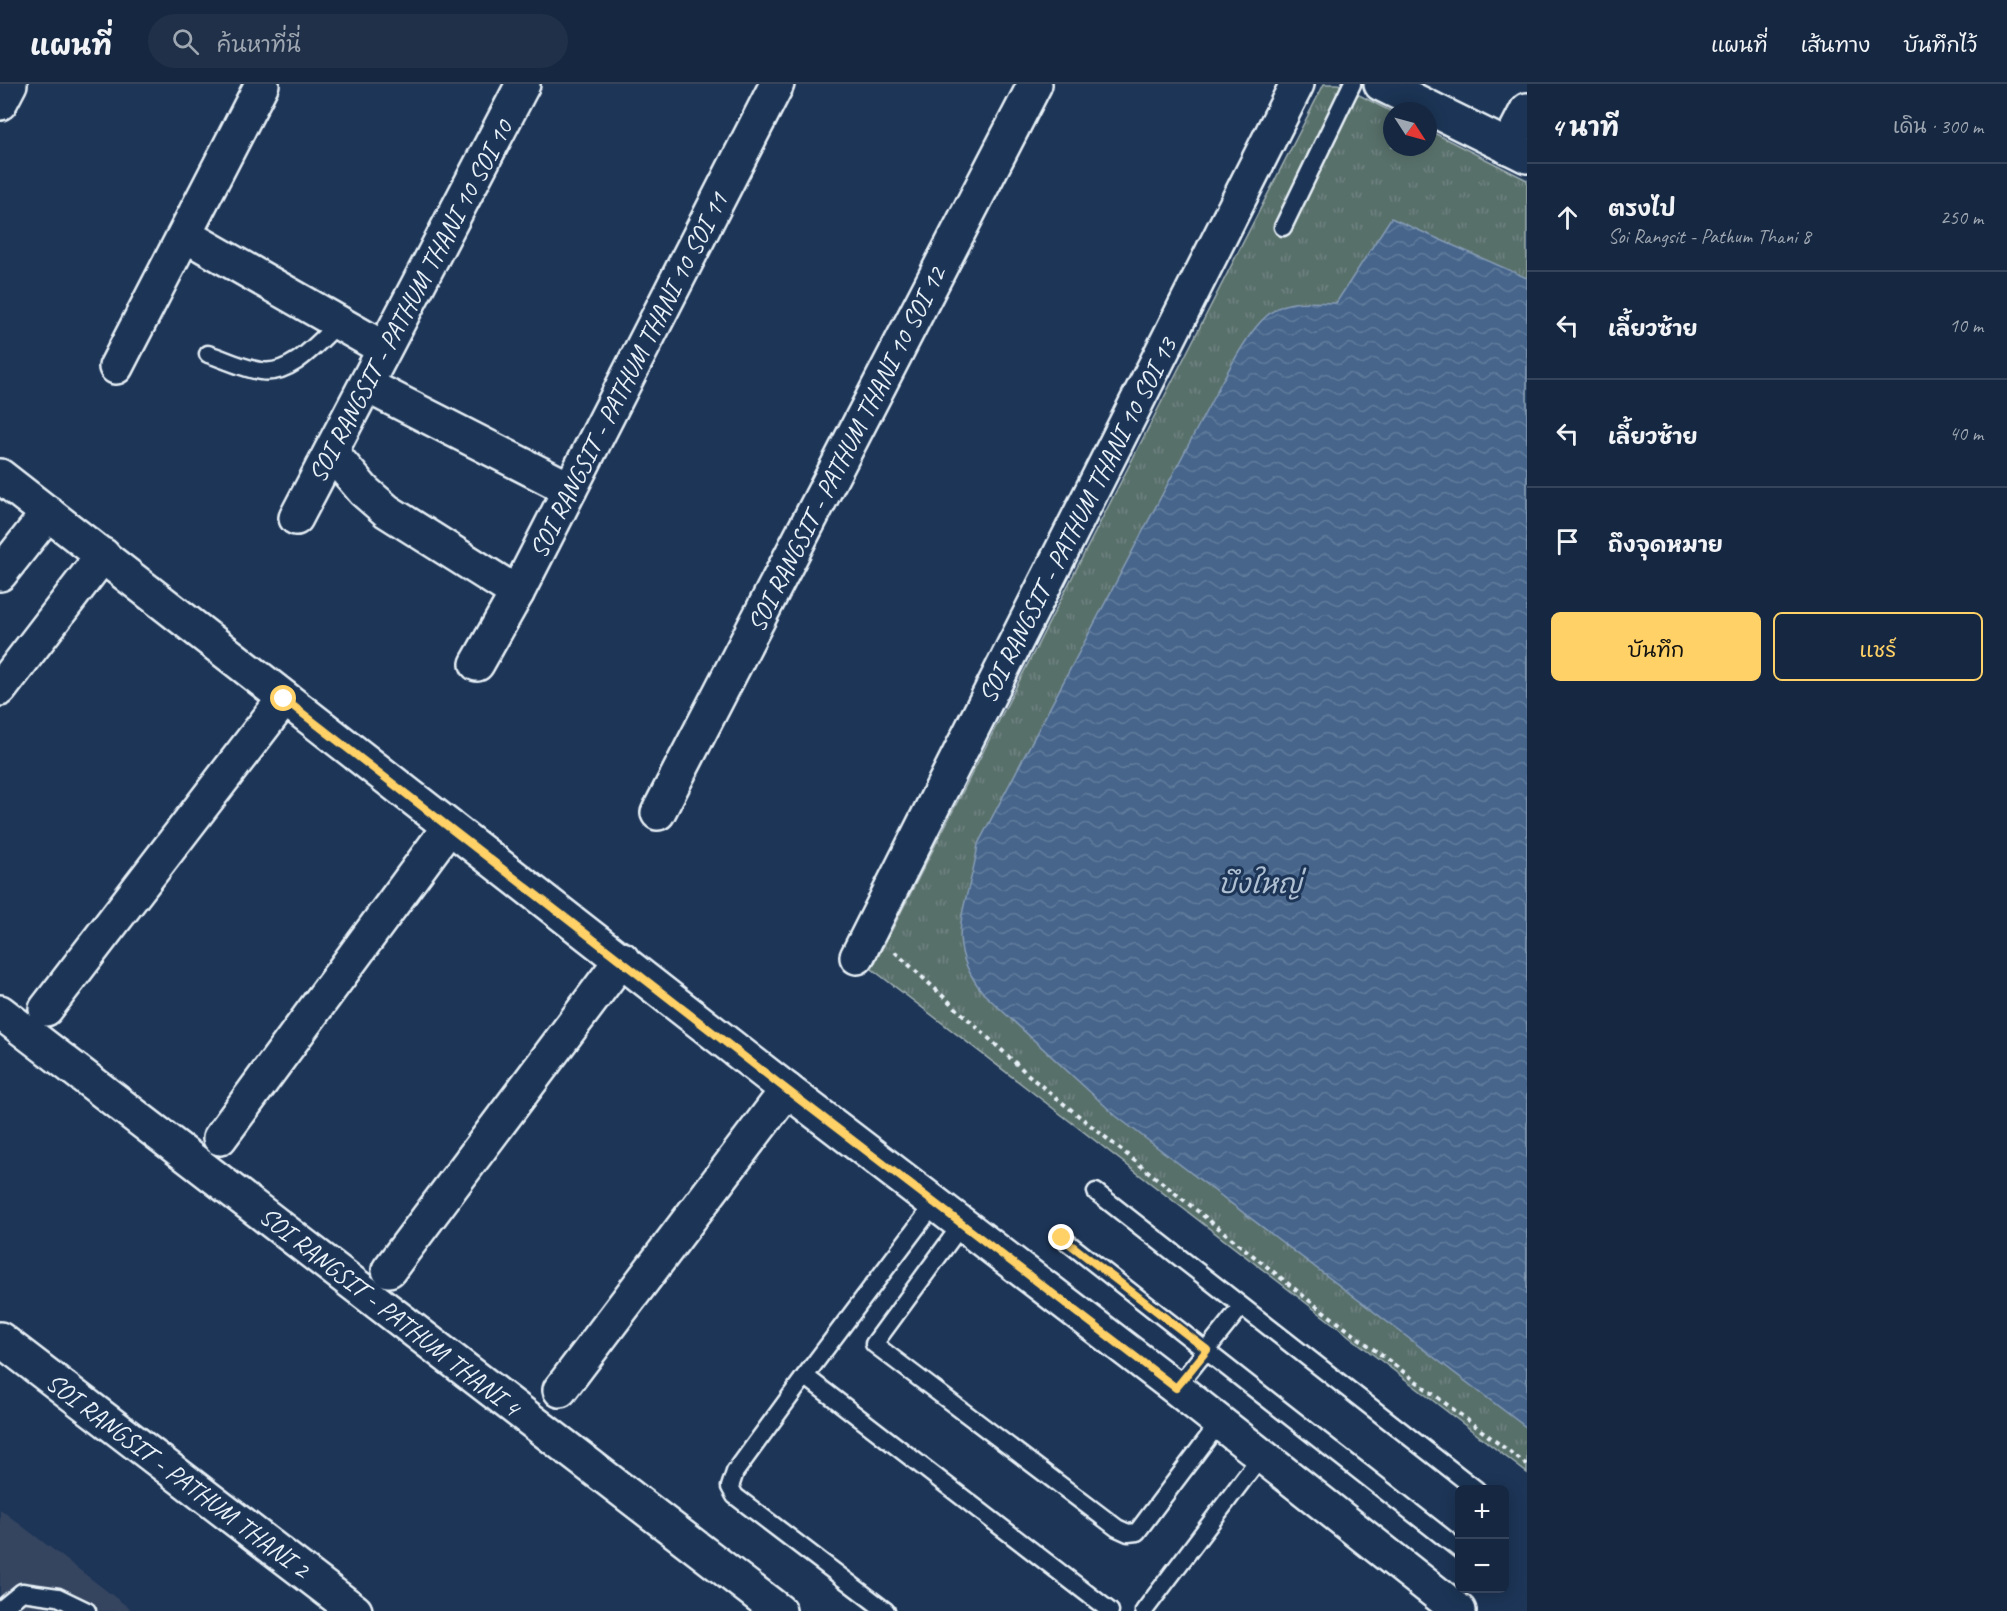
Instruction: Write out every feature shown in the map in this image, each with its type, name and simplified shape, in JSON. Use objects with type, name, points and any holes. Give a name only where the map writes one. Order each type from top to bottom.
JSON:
[{"type":"street","points":[[0,103],[10,84]]},
{"type":"street","points":[[116,367],[262,84]]},
{"type":"street","name":"SOI RANGSIT - PATHUM THANI 10 SOI 10","points":[[296,518],[523,84]]},
{"type":"street","name":"SOI RANGSIT - PATHUM THANI 10 SOI 11","points":[[477,664],[517,593],[777,84]]},
{"type":"street","name":"SOI RANGSIT - PATHUM THANI 10 SOI 12","points":[[658,813],[1035,84]]},
{"type":"street","name":"SOI RANGSIT - PATHUM THANI 10 SOI 13","points":[[864,943],[1297,84]]},
{"type":"street","points":[[1381,84],[1518,151],[1527,110]]},
{"type":"street","points":[[185,235],[383,348]]},
{"type":"street","points":[[366,385],[570,489]]},
{"type":"street","points":[[331,452],[364,492],[387,511],[517,593]]},
{"type":"street","points":[[0,476],[787,1090],[1176,1388],[1459,1611]]},
{"type":"street","points":[[0,574],[48,513]]},
{"type":"street","points":[[0,689],[103,555]]},
{"type":"street","points":[[46,1009],[284,699]]},
{"type":"street","points":[[220,1138],[449,827]]},
{"type":"street","points":[[389,1270],[622,959]]},
{"type":"street","name":"SOI RANGSIT - PATHUM THANI 4","points":[[0,1012],[779,1611]]},
{"type":"street","points":[[560,1390],[787,1090]]},
{"type":"street","name":"SOI RANGSIT - PATHUM THANI 2","points":[[0,1339],[355,1611]]},
{"type":"lane","points":[[1284,226],[1352,84]]},
{"type":"lane","points":[[208,354],[261,371],[278,371],[303,356],[338,324]]},
{"type":"lane","points":[[1096,1192],[1471,1485]]},
{"type":"lane","points":[[886,1611],[735,1496],[730,1487],[735,1472],[935,1203]]},
{"type":"lane","points":[[962,1224],[874,1344],[883,1351],[1128,1533],[1137,1532],[1219,1423]]},
{"type":"lane","points":[[1062,1238],[1455,1546]]},
{"type":"lane","points":[[1176,1388],[1241,1307]]},
{"type":"lane","points":[[805,1376],[1110,1611]]},
{"type":"lane","points":[[1144,1611],[1261,1456]]},
{"type":"lane","points":[[0,1610],[22,1592],[58,1597],[87,1611]]},
{"type":"path","points":[[864,943],[1311,1302],[1527,1465]]},
{"type":"shaded area","points":[[0,1509],[34,1535],[133,1611],[0,1611]]},
{"type":"green space","name":"บึงใหญ่","points":[[1324,84],[1338,84],[1383,107],[1383,156],[1437,156],[1437,135],[1527,180],[1527,1473],[872,969]]},
{"type":"water","name":"บึงใหญ่","points":[[1391,218],[1527,278],[1527,1428],[1116,1116],[984,994],[970,974],[963,956],[960,938],[961,921],[978,844],[1235,358],[1260,323],[1281,306],[1298,302],[1336,303]]},
{"type":"route","points":[[284,699],[622,959],[787,1090],[1176,1388],[1207,1350],[1062,1238]]}]
